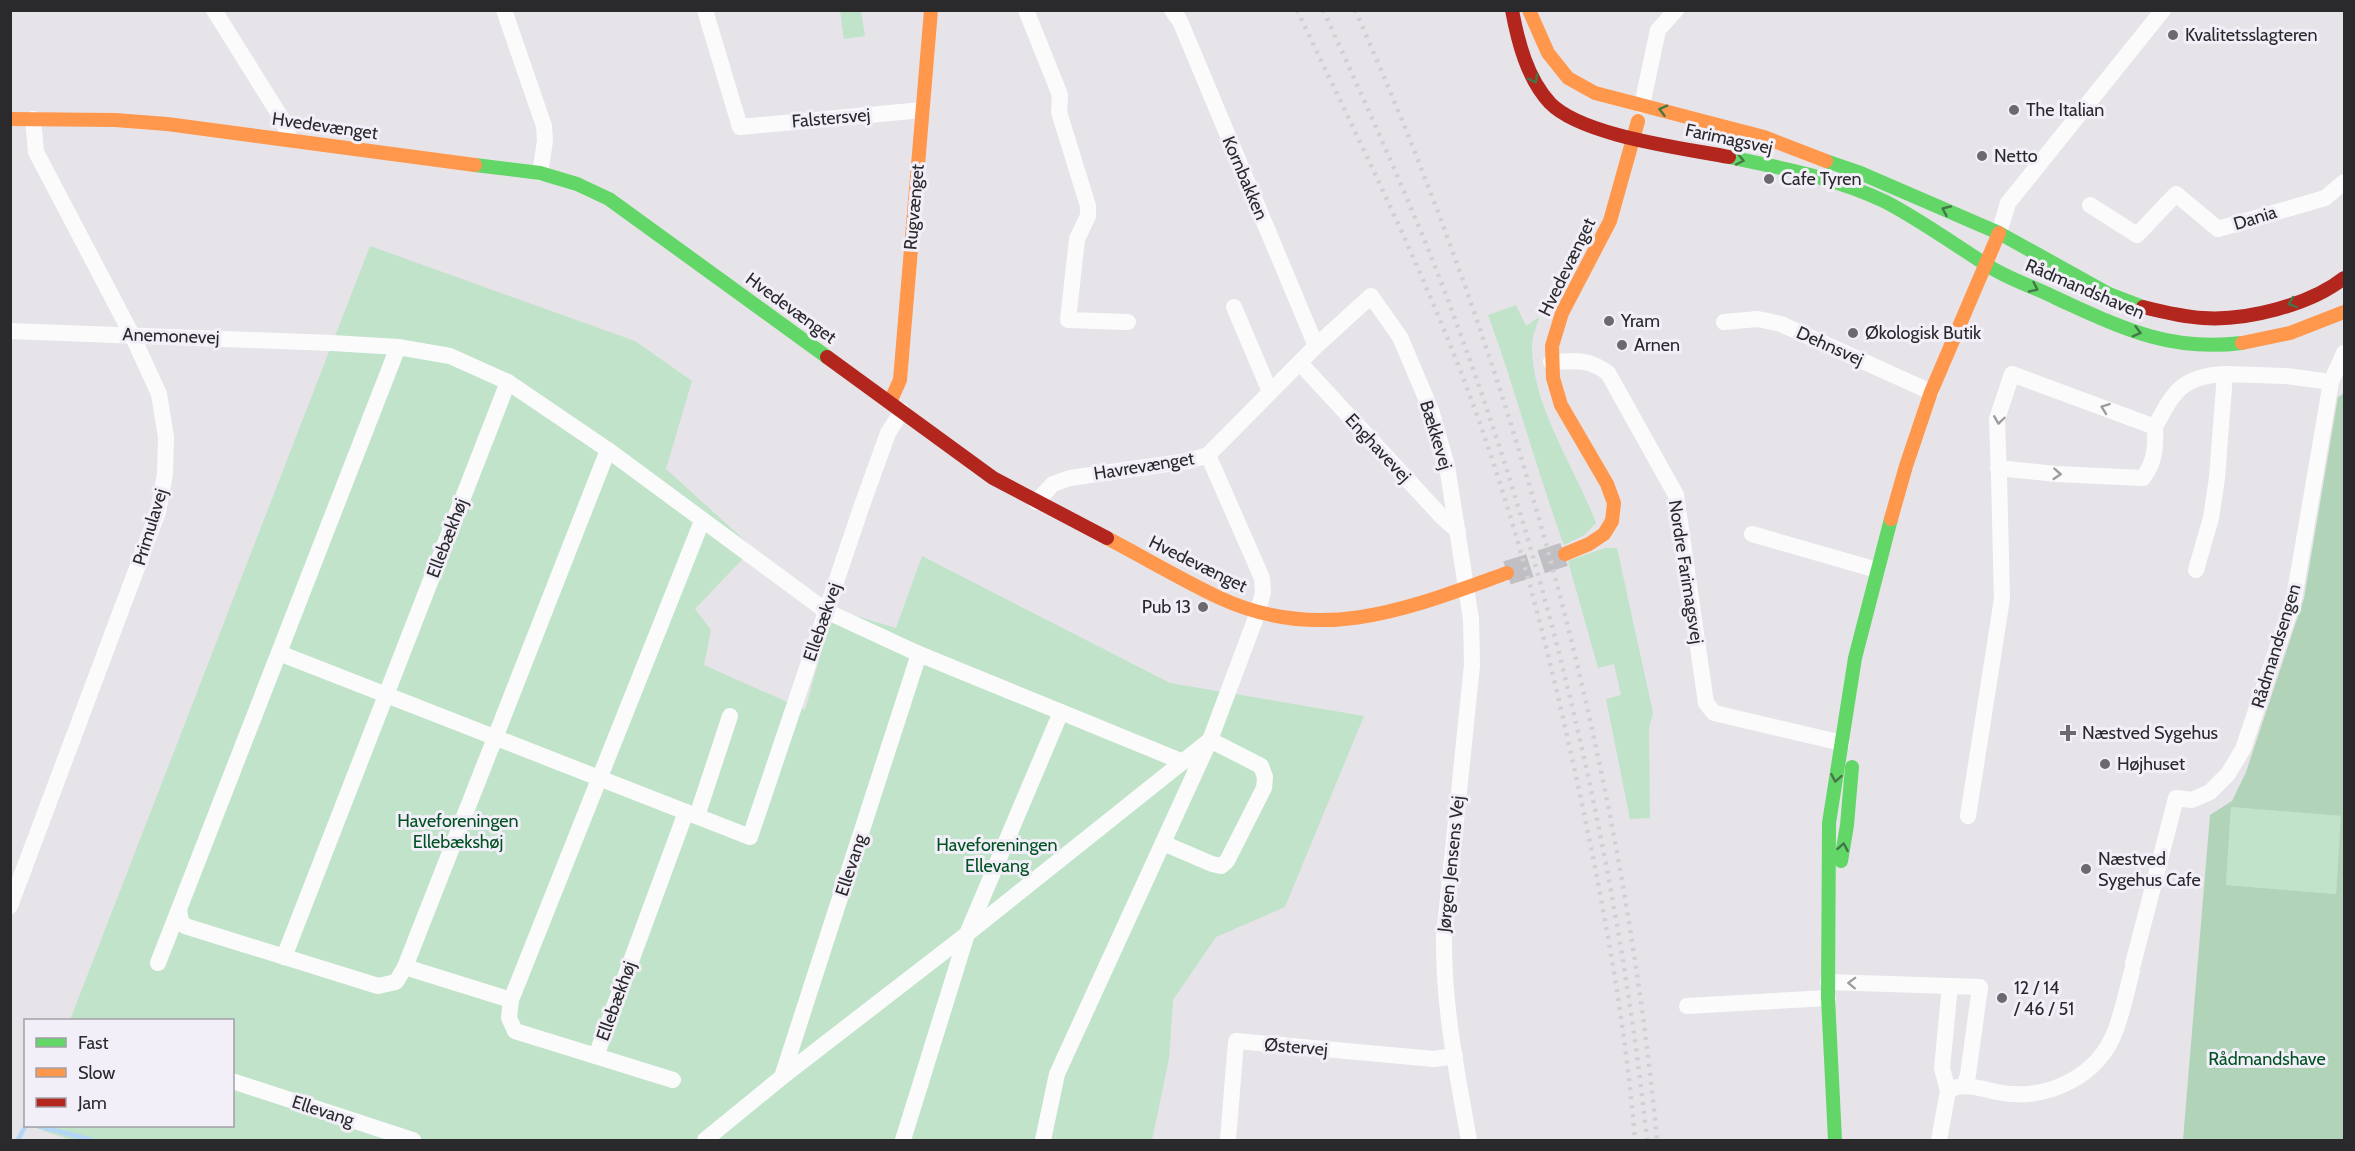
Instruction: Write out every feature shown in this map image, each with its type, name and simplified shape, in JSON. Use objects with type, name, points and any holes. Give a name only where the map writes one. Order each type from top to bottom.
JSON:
[{"type":"street","points":[[214,10],[282,119],[290,139]]},
{"type":"street","points":[[504,10],[544,126],[545,141],[540,173]]},
{"type":"street","name":"Falstersvej","points":[[705,10],[740,127],[922,110]]},
{"type":"street","name":"Rugvænget","points":[[896,407],[931,10]]},
{"type":"street","points":[[1026,10],[1060,95],[1059,112],[1088,206],[1088,216],[1077,239],[1068,320],[1128,322]]},
{"type":"street","name":"Kornbakken","points":[[1172,10],[1180,21],[1316,346]]},
{"type":"street","name":"Farimagsvej","points":[[1529,10],[1548,53],[1568,78],[1595,93],[1764,137],[1858,172],[1999,233]]},
{"type":"street","points":[[1620,114],[1642,105],[1658,30],[1676,10]]},
{"type":"street","points":[[1835,1140],[1828,990],[1829,823],[1855,658],[1906,466],[1931,392],[1986,265],[2008,203],[2163,10]]},
{"type":"street","points":[[1513,17],[1549,77],[1565,92]]},
{"type":"street","name":"Farimagsvej","points":[[1513,17],[1528,67],[1540,91],[1558,110],[1580,123],[1633,138],[1795,172],[1853,188],[1900,208],[1986,265]]},
{"type":"street","name":"Hvedevænget","points":[[1565,554],[1595,541],[1609,528],[1615,512],[1612,494],[1563,408],[1555,384],[1551,362],[1555,332],[1575,285],[1604,236],[1620,196],[1642,105]]},
{"type":"street","name":"Hvedevænget","points":[[10,119],[167,123],[540,173],[577,184],[609,199],[993,478],[1221,598],[1258,612],[1296,619],[1342,620],[1374,617],[1507,573]]},
{"type":"street","name":"Primulavej","points":[[10,906],[158,512],[165,474],[166,437],[159,394],[132,335],[36,152],[33,119]]},
{"type":"street","points":[[1665,124],[1790,155],[1810,156]]},
{"type":"street","points":[[1633,138],[1648,128]]},
{"type":"street","name":"Dania","points":[[2090,205],[2137,235],[2176,194],[2218,229],[2325,198],[2344,182]]},
{"type":"street","name":"Rådmandshaven","points":[[1999,233],[2109,294],[2168,313],[2204,318],[2248,315],[2292,304],[2335,285],[2344,278]]},
{"type":"street","name":"Rådmandshaven","points":[[1986,265],[2119,328],[2163,340],[2213,345],[2263,341],[2315,327],[2344,312]]},
{"type":"street","name":"Havrevænget","points":[[1036,502],[1053,484],[1070,478],[1188,461],[1208,455],[1316,346],[1371,296]]},
{"type":"street","name":"Bækkevej","points":[[1371,296],[1400,337],[1431,410],[1447,465],[1467,587]]},
{"type":"street","points":[[1234,308],[1270,392]]},
{"type":"street","name":"Dehnsvej","points":[[1724,322],[1758,319],[1781,324],[1931,392]]},
{"type":"street","name":"Anemonevej","points":[[11,333],[132,335],[398,347]]},
{"type":"street","points":[[158,963],[398,347],[450,356],[508,382],[608,450],[826,611],[919,654],[1183,762]]},
{"type":"street","name":"Rådmandsengen","points":[[1956,1088],[2026,1095],[2061,1086],[2077,1078],[2095,1062],[2110,1043],[2116,1028],[2176,798],[2192,800],[2210,792],[2228,774],[2243,749],[2294,598],[2331,382],[2344,353]]},
{"type":"street","name":"Nordre Farimagsvej","points":[[1551,362],[1585,361],[1595,364],[1608,373],[1676,495],[1706,703],[1714,713],[1842,743]]},
{"type":"street","name":"Enghavevej","points":[[1300,363],[1443,518],[1458,531]]},
{"type":"street","points":[[1968,816],[2002,599],[1997,419],[2012,374],[2155,427]]},
{"type":"street","points":[[2196,570],[2211,518],[2217,478],[2225,374]]},
{"type":"street","points":[[1998,468],[2143,478],[2150,470],[2156,450],[2155,427],[2172,396],[2183,385],[2199,377],[2225,374],[2286,376],[2331,382]]},
{"type":"street","name":"Ellebækhøj","points":[[284,957],[508,382]]},
{"type":"street","name":"Ellebækvej","points":[[691,814],[750,837],[896,407]]},
{"type":"street","points":[[179,910],[181,921],[185,926],[378,986],[396,982],[405,967],[608,450]]},
{"type":"street","points":[[1043,1140],[1057,1074],[1210,740],[1258,612],[1263,592],[1262,578],[1208,455]]},
{"type":"street","name":"Ellebækhøj","points":[[673,1080],[514,1031],[509,1018],[511,1000],[702,521]]},
{"type":"street","points":[[1752,534],[1877,570]]},
{"type":"street","name":"Jørgen Jensens Vej","points":[[1467,587],[1471,618],[1472,665],[1444,937],[1445,1005],[1469,1140]]},
{"type":"street","points":[[1829,924],[1847,825],[1867,616]]},
{"type":"street","points":[[279,653],[691,814]]},
{"type":"street","name":"Ellevang","points":[[782,1077],[919,654]]},
{"type":"street","points":[[903,1140],[967,934],[1061,712]]},
{"type":"street","name":"Ellebækhøj","points":[[596,1056],[730,716]]},
{"type":"street","points":[[705,1140],[1210,740]]},
{"type":"street","points":[[1163,843],[1221,866],[1227,861],[1264,788],[1265,777],[1261,766],[1210,740]]},
{"type":"street","points":[[405,967],[511,1000]]},
{"type":"street","points":[[1687,1006],[1876,983],[1980,987],[1968,1075],[1956,1088],[1939,1140]]},
{"type":"street","points":[[1950,986],[1942,1068],[1956,1088]]},
{"type":"street","name":"Østervej","points":[[1228,1140],[1236,1041],[1434,1059],[1455,1056]]},
{"type":"street","name":"Ellevang","points":[[234,1082],[413,1140]]},
{"type":"green space","points":[[840,11],[861,11],[865,36],[844,39]]},
{"type":"green space","name":"Haveforeningen Ellebækshøj","points":[[370,246],[635,341],[692,381],[666,469],[753,548],[695,609],[711,630],[704,665],[805,710],[833,609],[896,628],[922,556],[1170,683],[1364,716],[1285,907],[1216,937],[1173,1000],[1169,1059],[1152,1140],[71,1140],[33,1127],[234,1127],[234,1019],[70,1019]]},
{"type":"green space","points":[[1516,305],[1526,326],[1539,317],[1532,344],[1539,390],[1546,413],[1596,523],[1584,535],[1564,545],[1488,315]]},
{"type":"green space","name":"Rådmandshave","points":[[2344,393],[2344,1140],[2183,1140],[2210,815],[2232,801],[2246,772],[2304,598],[2338,397]],"holes":[[[2231,807],[2341,816],[2336,894],[2226,885]]]},
{"type":"green space","points":[[1605,548],[1617,548],[1653,713],[1649,728],[1650,818],[1630,819],[1606,699],[1621,695],[1614,664],[1598,668],[1568,561]]},
{"type":"green space","points":[[2231,807],[2342,816],[2336,894],[2226,885]]},
{"type":"waterway","points":[[18,1140],[25,1127]]},
{"type":"waterway","points":[[42,1127],[92,1140]]},
{"type":"tunnel","points":[[1507,573],[1565,554]]},
{"type":"railway","points":[[1297,10],[1377,177],[1451,347],[1490,452],[1523,558],[1551,667],[1595,866],[1619,1003],[1635,1140]]},
{"type":"railway","points":[[1323,10],[1412,210],[1465,346],[1536,568],[1566,682],[1615,911],[1633,1026],[1647,1140]]},
{"type":"railway","points":[[1355,10],[1412,144],[1463,281],[1510,421],[1551,563],[1587,707],[1617,851],[1640,996],[1657,1140]]},
{"type":"traffic: fast","points":[[1729,157],[1848,186],[1886,202],[1998,272],[2079,309],[2145,335],[2191,344],[2242,343]]},
{"type":"traffic: fast","points":[[1826,161],[1858,172],[1999,233],[2109,294],[2143,307]]},
{"type":"traffic: fast","points":[[475,165],[540,173],[577,184],[609,199],[827,357]]},
{"type":"traffic: fast","points":[[1835,1140],[1828,998],[1829,823],[1855,658],[1891,519]]},
{"type":"traffic: fast","points":[[1841,861],[1852,767]]},
{"type":"traffic: slow","points":[[890,402],[900,380],[931,10]]},
{"type":"traffic: slow","points":[[1529,10],[1548,53],[1568,78],[1595,93],[1764,137],[1826,161]]},
{"type":"traffic: slow","points":[[10,119],[115,120],[167,124],[475,165]]},
{"type":"traffic: slow","points":[[1565,554],[1589,544],[1604,534],[1612,521],[1614,503],[1607,484],[1561,405],[1553,378],[1552,346],[1562,313],[1610,221],[1638,121]]},
{"type":"traffic: slow","points":[[1891,519],[1931,392],[1999,233]]},
{"type":"traffic: slow","points":[[2242,343],[2290,333],[2344,312]]},
{"type":"traffic: slow","points":[[1107,538],[1220,598],[1258,612],[1294,619],[1330,620],[1400,609],[1507,573]]},
{"type":"traffic: jam","points":[[1512,10],[1517,35],[1529,71],[1550,103],[1565,114],[1585,124],[1634,139],[1729,157]]},
{"type":"traffic: jam","points":[[2143,307],[2196,317],[2238,317],[2296,303],[2330,288],[2344,278]]},
{"type":"traffic: jam","points":[[827,357],[993,478],[1107,538]]},
{"type":"place","name":"Kvalitetsslagteren","points":[[2173,35]]},
{"type":"place","name":"The Italian","points":[[2014,110]]},
{"type":"place","name":"Netto","points":[[1982,156]]},
{"type":"place","name":"Cafe Tyren","points":[[1769,179]]},
{"type":"place","name":"Yram","points":[[1609,321]]},
{"type":"place","name":"Økologisk Butik","points":[[1853,333]]},
{"type":"place","name":"Arnen","points":[[1622,345]]},
{"type":"place","name":"Pub 13","points":[[1203,607]]},
{"type":"place","name":"Næstved Sygehus","points":[[2068,733]]},
{"type":"place","name":"Højhuset","points":[[2105,764]]},
{"type":"place","name":"Næstved Sygehus Cafe","points":[[2086,869]]},
{"type":"place","name":"12 / 14 / 46 / 51","points":[[2002,998]]},
{"type":"park label","name":"Haveforeningen Ellevang","points":[[997,855]]}]
